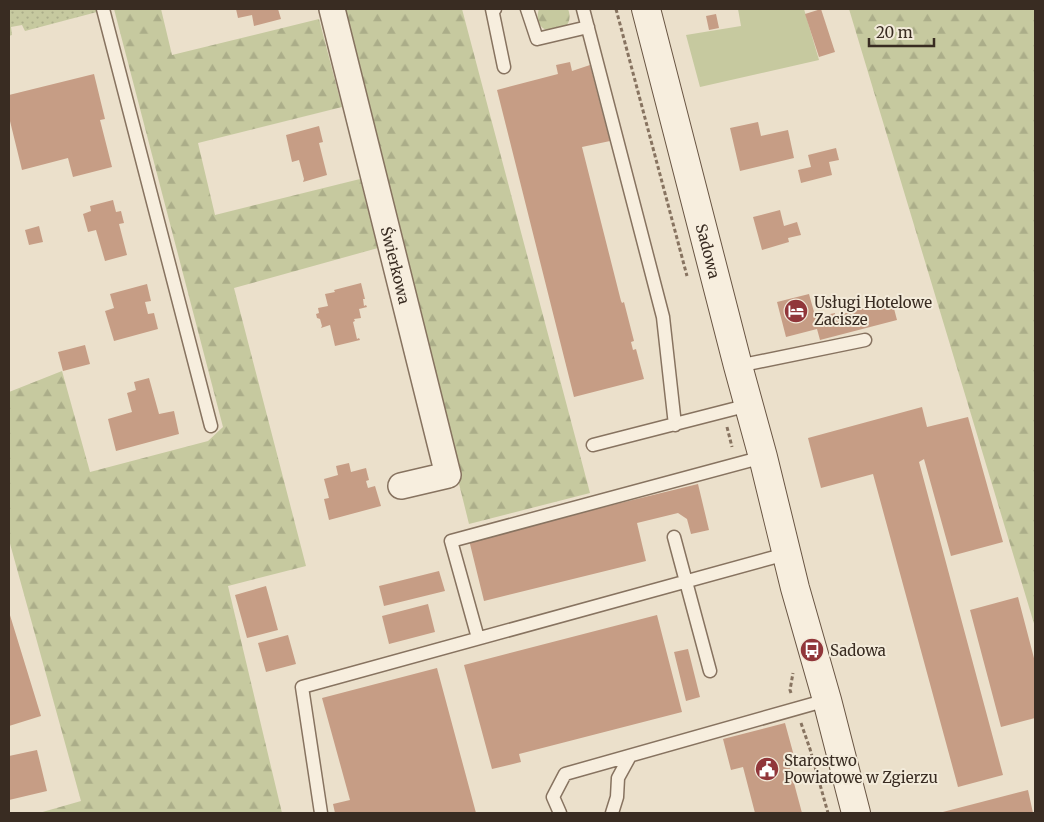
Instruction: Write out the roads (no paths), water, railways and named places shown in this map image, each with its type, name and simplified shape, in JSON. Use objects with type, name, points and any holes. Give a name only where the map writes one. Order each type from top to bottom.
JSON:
[{"type":"street","name":"Świerkowa","points":[[332,9],[448,475],[401,486]]},
{"type":"street","name":"Sadowa","points":[[646,9],[763,457],[786,554],[856,813]]},
{"type":"lane","points":[[103,9],[211,426]]},
{"type":"lane","points":[[495,9],[492,9],[504,67]]},
{"type":"lane","points":[[527,9],[537,39],[588,27]]},
{"type":"lane","points":[[583,9],[663,317],[675,425]]},
{"type":"lane","points":[[738,366],[865,340]]},
{"type":"lane","points":[[593,445],[749,405]]},
{"type":"lane","points":[[478,638],[451,541],[763,457]]},
{"type":"lane","points":[[674,536],[710,671]]},
{"type":"lane","points":[[320,813],[302,686],[786,554]]},
{"type":"lane","points":[[560,813],[553,797],[564,774],[827,700]]},
{"type":"lane","points":[[612,813],[617,797],[618,778],[630,756]]},
{"type":"place","name":"Usługi Hotelowe Zacisze","points":[[796,311]]},
{"type":"place","name":"Sadowa","points":[[812,650]]},
{"type":"place","name":"Starostwo Powiatowe w Zgierzu","points":[[767,769]]}]
